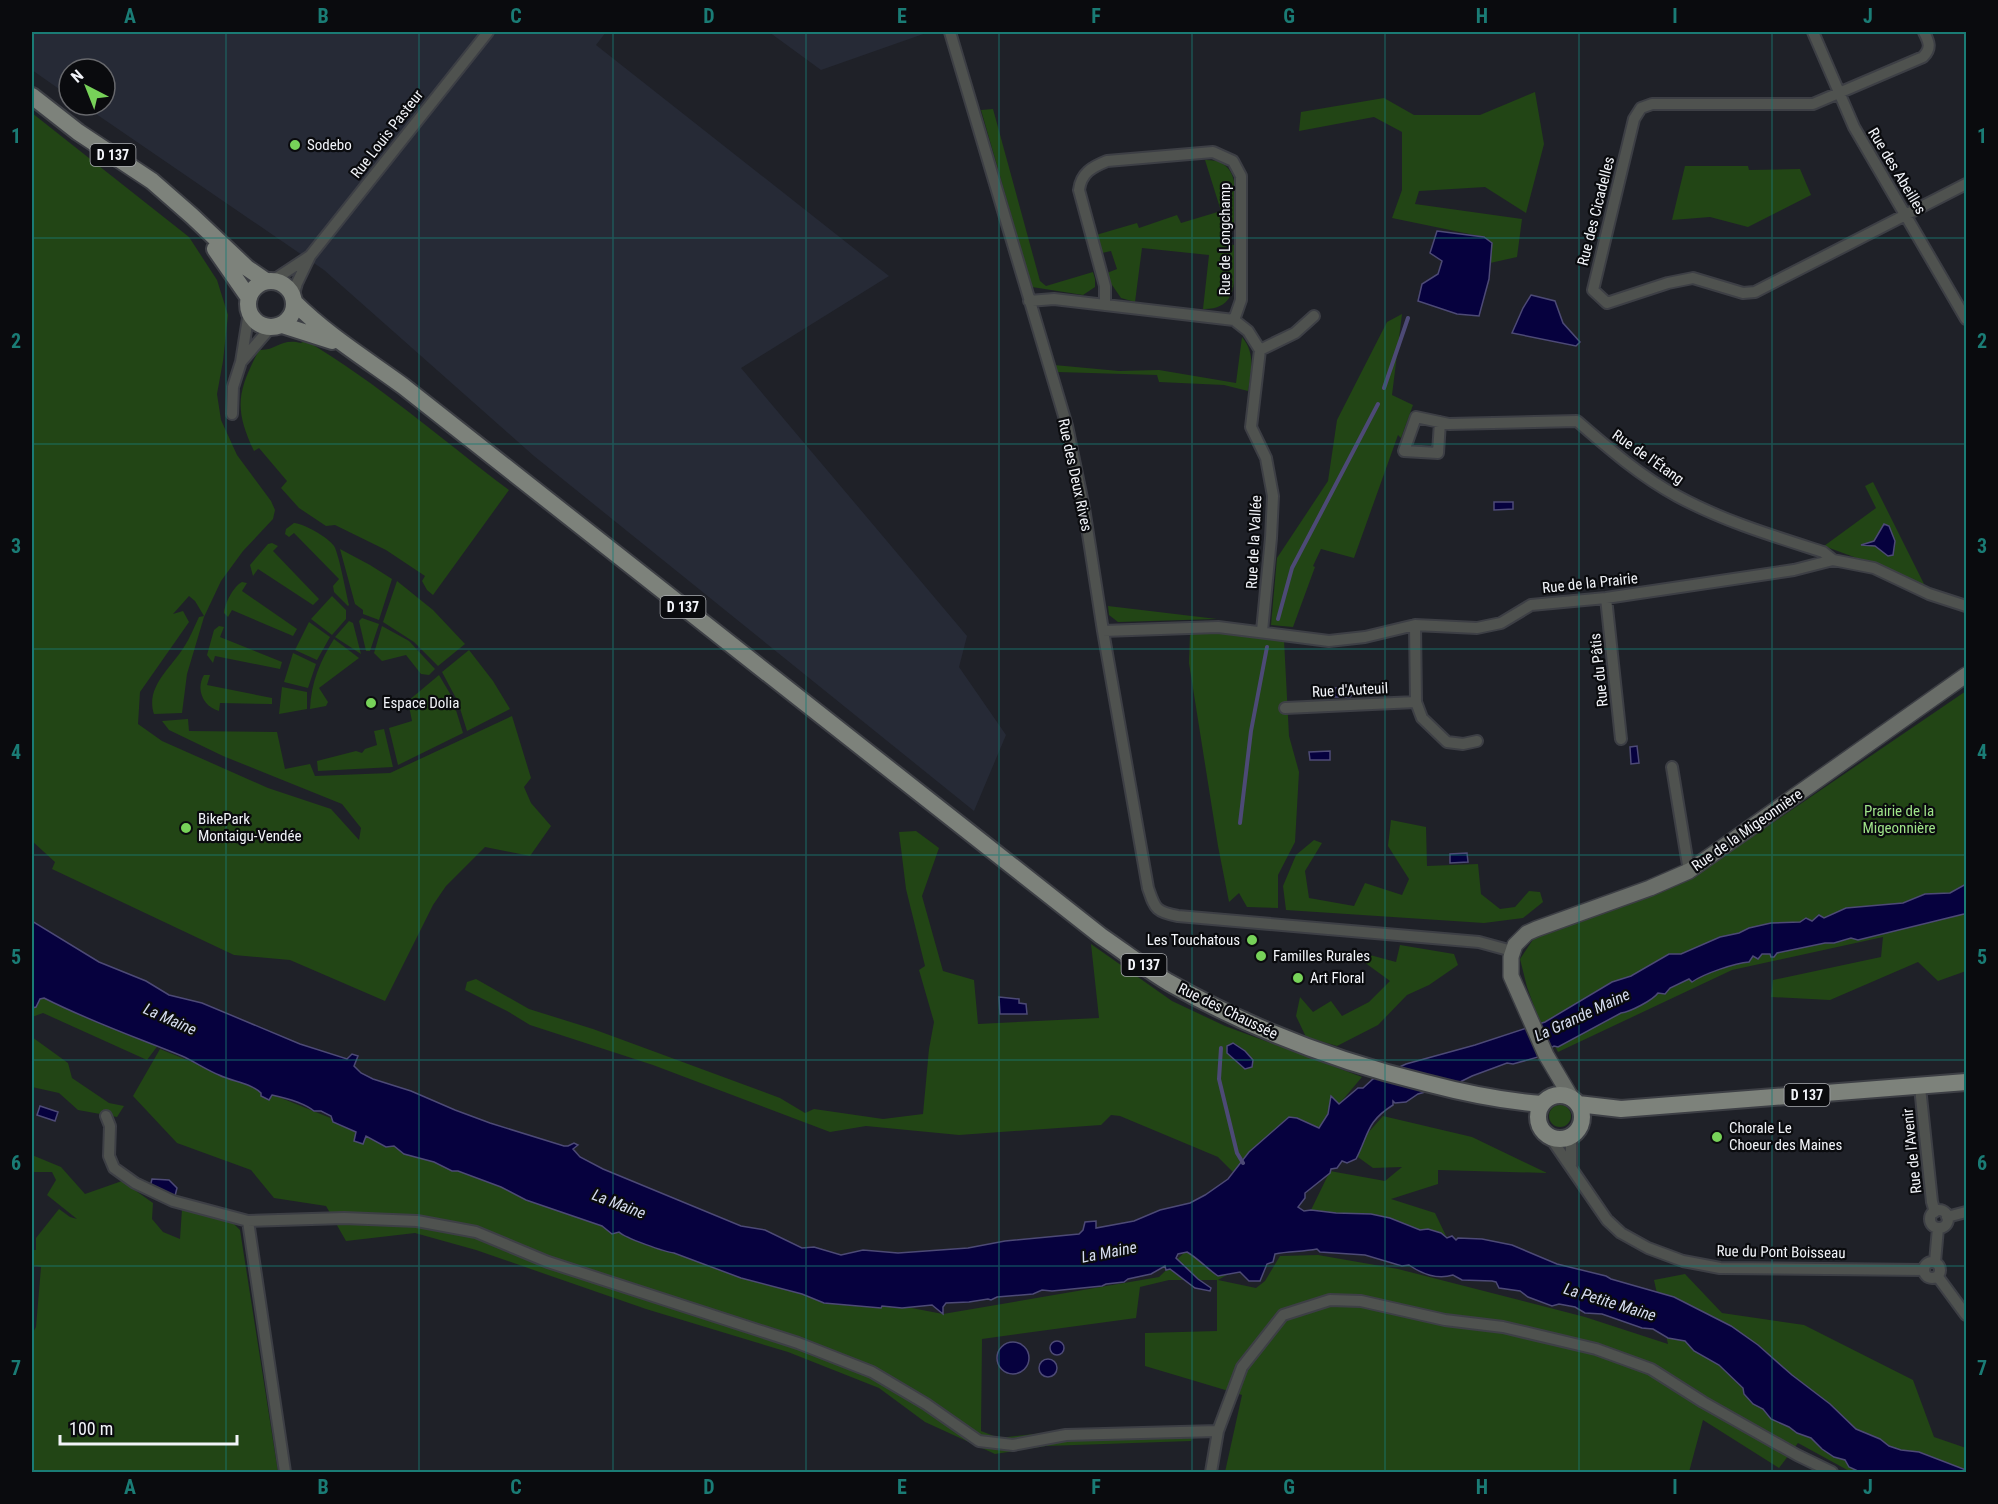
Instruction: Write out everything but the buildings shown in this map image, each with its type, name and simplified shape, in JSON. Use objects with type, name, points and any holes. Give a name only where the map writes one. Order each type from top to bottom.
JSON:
[{"type":"main road","name":"D 137","points":[[32,96],[78,132],[152,181],[247,268],[269,281]]},
{"type":"main road","name":"D 137","points":[[192,216],[249,305]]},
{"type":"main road","points":[[269,281],[285,286],[294,299],[292,315],[276,326],[257,323],[249,305],[255,287],[269,281]]},
{"type":"main road","name":"D 137","points":[[294,299],[312,320],[344,346]]},
{"type":"main road","name":"D 137","points":[[276,326],[344,346]]},
{"type":"main road","name":"Rue des Chaussée","points":[[344,346],[403,386],[1101,936],[1167,981],[1238,1018],[1293,1043],[1327,1055],[1364,1067],[1467,1093],[1544,1106]]},
{"type":"main road","name":"D 137","points":[[1575,1102],[1621,1109],[1966,1082]]},
{"type":"main road","points":[[1559,1095],[1575,1102],[1581,1110],[1576,1129],[1560,1139],[1550,1137],[1541,1128],[1544,1106],[1559,1095]]},
{"type":"main road","name":"D 137","points":[[1576,1129],[1621,1109]]},
{"type":"street","name":"Rue Louis Pasteur","points":[[294,299],[297,283],[310,256],[488,32]]},
{"type":"street","name":"Rue des Deux Rives","points":[[950,32],[1067,426],[1084,508],[1148,888],[1156,909],[1173,915],[1490,944],[1512,951]]},
{"type":"street","name":"Rue des Abeilles","points":[[1813,32],[1854,127],[1966,319]]},
{"type":"street","points":[[1839,93],[1923,57],[1928,52],[1930,44],[1923,32]]},
{"type":"street","name":"Rue des Cicadelles","points":[[1839,93],[1813,104],[1652,105],[1641,108],[1634,119],[1593,290],[1607,303],[1668,283],[1693,278],[1743,293],[1755,292],[1906,215]]},
{"type":"street","name":"Rue de Longchamp","points":[[1105,305],[1106,286],[1079,190],[1084,174],[1107,161],[1213,152],[1233,161],[1241,176],[1241,300],[1234,320]]},
{"type":"street","points":[[1906,215],[1966,184]]},
{"type":"street","name":"Rue Louis Pasteur","points":[[269,281],[310,256]]},
{"type":"street","points":[[1029,301],[1054,299],[1234,320],[1248,331],[1260,350],[1295,333],[1314,316]]},
{"type":"street","points":[[232,414],[233,387],[241,362],[249,305]]},
{"type":"street","points":[[241,362],[276,326]]},
{"type":"street","name":"Rue de la Vallée","points":[[1260,350],[1251,428],[1266,458],[1273,496],[1262,631]]},
{"type":"street","name":"Rue de l'Étang","points":[[1440,422],[1449,424],[1576,421],[1620,458],[1676,495],[1741,526],[1823,552],[1833,560]]},
{"type":"street","points":[[1833,560],[1874,568],[1929,594],[1966,606]]},
{"type":"street","name":"Rue de la Prairie","points":[[1103,631],[1218,627],[1329,641],[1365,637],[1415,625],[1477,628],[1501,623],[1531,605],[1606,598],[1794,570],[1833,560]]},
{"type":"street","name":"Rue du Pâtis","points":[[1606,598],[1621,739]]},
{"type":"street","points":[[1415,625],[1416,702],[1422,718],[1447,742],[1462,744],[1477,741]]},
{"type":"street","name":"Rue de la Migeonnière","points":[[1512,951],[1522,938],[1536,929],[1639,892],[1689,871],[1966,675]]},
{"type":"street","name":"Rue d'Auteuil","points":[[1285,708],[1416,702]]},
{"type":"street","points":[[1672,767],[1689,871]]},
{"type":"street","points":[[1512,951],[1511,976],[1530,1022],[1556,1074],[1575,1102]]},
{"type":"street","points":[[1544,1106],[1557,1089],[1556,1074]]},
{"type":"street","name":"Rue de l'Avenir","points":[[1920,1087],[1935,1212]]},
{"type":"street","points":[[106,1116],[110,1126],[109,1156],[114,1168],[135,1183],[173,1201],[248,1221],[344,1218],[406,1221],[476,1232],[548,1262],[798,1343],[866,1370],[926,1404],[979,1441],[1013,1445],[1066,1435],[1218,1431]]},
{"type":"street","points":[[1571,1165],[1576,1129]]},
{"type":"street","name":"Rue du Pont Boisseau","points":[[1550,1137],[1600,1211],[1621,1233],[1648,1248],[1683,1261],[1720,1268],[1924,1269]]},
{"type":"street","points":[[1942,1211],[1947,1217],[1946,1225],[1938,1228],[1930,1220],[1935,1212],[1942,1211]]},
{"type":"street","points":[[1947,1217],[1966,1212]]},
{"type":"street","points":[[248,1221],[285,1473]]},
{"type":"street","points":[[1935,1262],[1938,1228]]},
{"type":"street","points":[[1935,1262],[1927,1263],[1924,1269],[1928,1278],[1938,1277]]},
{"type":"street","points":[[1935,1262],[1940,1267],[1938,1277],[1966,1315]]},
{"type":"street","points":[[1211,1473],[1218,1431],[1242,1367],[1283,1315],[1330,1300],[1361,1301],[1445,1320],[1503,1327],[1596,1348],[1651,1369],[1703,1402],[1832,1473]]},
{"type":"shaded area","points":[[32,32],[606,32],[596,45],[889,276],[741,368],[967,636],[959,667],[1006,735],[974,811],[534,456],[324,270],[101,117],[117,117],[117,57],[57,57],[57,88],[32,70]]},
{"type":"shaded area","points":[[769,32],[929,32],[821,70]]},
{"type":"green space","points":[[1535,92],[1544,144],[1526,213],[1485,187],[1419,191],[1415,204],[1522,219],[1517,257],[1490,263],[1492,243],[1484,237],[1392,218],[1402,190],[1402,132],[1374,117],[1299,131],[1301,112],[1384,98],[1414,115],[1480,115]]},
{"type":"green space","points":[[993,109],[1040,281],[1046,286],[1093,272],[1095,287],[1083,295],[1032,287],[981,110]]},
{"type":"green space","points":[[32,113],[189,237],[217,280],[228,315],[217,394],[221,420],[237,455],[271,501],[275,510],[273,519],[243,551],[221,581],[204,617],[187,674],[182,713],[154,714],[152,704],[156,686],[184,647],[199,617],[204,616],[189,596],[173,614],[183,611],[189,622],[140,692],[138,724],[162,741],[268,788],[331,809],[359,840],[361,828],[342,804],[223,756],[169,730],[162,721],[188,719],[189,731],[277,732],[285,769],[310,764],[315,776],[390,773],[512,716],[531,778],[524,787],[531,803],[551,826],[530,856],[485,847],[446,886],[433,905],[385,1001],[290,960],[234,955],[52,869],[55,862],[32,841]]},
{"type":"green space","points":[[1205,160],[1217,161],[1226,166],[1231,173],[1236,192],[1235,225],[1226,226],[1226,244],[1234,245],[1234,278],[1230,297],[1216,308],[1203,309],[1209,255],[1142,248],[1135,302],[1121,298],[1107,273],[1117,269],[1111,251],[1102,253],[1096,235],[1137,223],[1139,228],[1177,215],[1181,223],[1221,211]]},
{"type":"green space","points":[[1685,166],[1748,166],[1749,170],[1800,169],[1811,195],[1748,227],[1710,217],[1672,220]]},
{"type":"green space","points":[[1402,314],[1392,395],[1413,405],[1401,438],[1398,435],[1354,558],[1321,549],[1293,627],[1271,625],[1277,558],[1328,481],[1337,420],[1387,322]]},
{"type":"green space","points":[[1242,337],[1251,356],[1248,391],[1224,385],[1159,382],[1157,375],[1057,372],[1054,365],[1119,371],[1159,370],[1236,383]]},
{"type":"green space","points":[[305,340],[384,393],[509,490],[433,595],[422,581],[425,576],[386,550],[335,525],[326,526],[299,508],[281,488],[287,481],[259,448],[254,451],[241,412],[242,389],[246,378],[259,350],[270,349],[288,342],[301,343]]},
{"type":"green space","points":[[1873,482],[1926,588],[1881,567],[1824,546],[1876,508],[1865,486]]},
{"type":"green space","points":[[294,523],[316,532],[334,546],[348,606],[334,592],[333,586],[339,579],[294,533],[289,537],[285,534],[286,529]]},
{"type":"green space","points":[[268,544],[278,546],[273,551],[319,599],[313,605],[258,569],[253,576],[250,565]]},
{"type":"green space","points":[[340,549],[392,579],[379,620],[363,614],[363,610],[355,604]]},
{"type":"green space","points":[[397,581],[433,610],[465,644],[438,666],[414,642],[383,622]]},
{"type":"green space","points":[[242,582],[247,583],[242,591],[297,629],[293,636],[232,610],[228,617],[224,613],[230,596]]},
{"type":"green space","points":[[332,596],[346,610],[346,619],[332,635],[311,619]]},
{"type":"green space","points":[[1108,606],[1217,619],[1118,622],[1109,615]]},
{"type":"green space","points":[[362,618],[379,624],[370,651],[366,651],[359,621]]},
{"type":"green space","points":[[349,621],[353,623],[361,654],[335,637]]},
{"type":"green space","points":[[309,622],[330,637],[317,660],[295,650]]},
{"type":"green space","points":[[219,626],[224,627],[220,637],[282,662],[280,669],[215,656],[213,663],[207,655],[214,630]]},
{"type":"green space","points":[[382,626],[409,641],[435,669],[429,675],[421,674],[406,655],[382,661],[374,653]]},
{"type":"green space","points":[[1218,632],[1284,640],[1289,736],[1299,772],[1295,842],[1278,875],[1278,908],[1247,907],[1239,893],[1229,902],[1189,663],[1190,634]]},
{"type":"green space","points":[[334,639],[359,658],[319,688],[328,702],[326,706],[310,709],[317,672]]},
{"type":"green space","points":[[469,650],[493,681],[510,709],[467,731],[458,702],[442,672]]},
{"type":"green space","points":[[293,653],[316,664],[308,688],[284,682]]},
{"type":"green space","points":[[204,675],[210,675],[207,685],[272,698],[272,704],[220,703],[219,711],[214,709],[202,697],[200,686]]},
{"type":"green space","points":[[439,675],[452,697],[463,733],[398,765],[389,728],[412,721],[408,701]]},
{"type":"green space","points":[[282,687],[307,692],[307,709],[279,714]]},
{"type":"green space","name":"Prairie de la Migeonnière","points":[[1966,691],[1966,971],[1938,981],[1918,962],[1830,1000],[1771,997],[1773,980],[1881,957],[1883,937],[1732,970],[1558,1052],[1543,1022],[1540,1023],[1520,959],[1536,935],[1699,873]]},
{"type":"green space","points":[[384,729],[393,767],[318,771],[317,761],[356,751],[362,753],[365,749],[377,745],[374,731]]},
{"type":"green space","points":[[1391,820],[1426,827],[1427,866],[1478,864],[1481,894],[1500,909],[1515,907],[1529,891],[1540,892],[1543,902],[1523,918],[1484,923],[1286,910],[1283,886],[1296,855],[1314,840],[1322,843],[1305,871],[1309,898],[1354,906],[1365,883],[1402,895],[1409,879],[1388,846]]},
{"type":"green space","points":[[916,831],[939,848],[922,896],[943,971],[974,980],[978,1024],[1099,1018],[1091,944],[1172,1001],[1225,1026],[1362,1077],[1319,1128],[1289,1117],[1233,1172],[1218,1157],[1120,1116],[1111,1115],[1101,1125],[959,1135],[866,1126],[830,1132],[653,1065],[530,1025],[465,990],[467,982],[476,979],[529,1009],[593,1029],[780,1098],[805,1113],[814,1109],[883,1119],[923,1114],[934,1022],[919,970],[925,966],[906,889],[899,832]]},
{"type":"green space","points":[[1400,945],[1454,954],[1458,965],[1429,985],[1407,995],[1378,1025],[1337,1046],[1306,1037],[1296,1016],[1300,997],[1313,1012],[1331,1001],[1342,1016],[1369,1002],[1390,981],[1364,962],[1370,955],[1396,962]]},
{"type":"green space","points":[[32,982],[162,1040],[147,1060],[43,1013],[32,1017]]},
{"type":"green space","points":[[32,1037],[68,1063],[72,1078],[109,1103],[124,1106],[117,1117],[78,1110],[59,1093],[32,1087]]},
{"type":"green space","points":[[160,1049],[481,1179],[807,1288],[943,1314],[1159,1277],[1190,1247],[1246,1264],[1218,1280],[1256,1288],[1265,1281],[1280,1256],[1318,1255],[1398,1269],[1585,1317],[1668,1344],[1654,1280],[1685,1274],[1722,1313],[1804,1325],[1913,1380],[1934,1437],[1966,1448],[1966,1472],[1851,1472],[1798,1443],[1779,1468],[1703,1420],[1689,1472],[1225,1472],[1242,1395],[1145,1366],[1145,1333],[1217,1331],[1217,1280],[1169,1280],[1140,1287],[1136,1318],[982,1339],[981,1431],[999,1438],[1079,1429],[1194,1427],[1191,1441],[1046,1446],[995,1454],[925,1422],[879,1388],[788,1352],[646,1309],[476,1250],[415,1233],[346,1241],[326,1206],[274,1198],[251,1170],[177,1143],[133,1096]]},
{"type":"green space","points":[[1560,1105],[1568,1108],[1571,1116],[1568,1124],[1560,1127],[1552,1124],[1549,1116],[1552,1108]]},
{"type":"green space","points":[[1383,1116],[1472,1137],[1547,1173],[1438,1170],[1438,1184],[1391,1199],[1435,1213],[1447,1238],[1311,1210],[1330,1171],[1385,1181],[1402,1167],[1373,1168],[1351,1152]]},
{"type":"green space","points":[[32,1155],[61,1167],[85,1194],[122,1181],[153,1203],[152,1219],[163,1232],[180,1239],[182,1209],[231,1221],[240,1230],[278,1472],[32,1472],[32,1334],[36,1327],[41,1267],[32,1265],[32,1250],[36,1250],[36,1238],[59,1209],[77,1219],[47,1195],[56,1180],[52,1172],[32,1172]]},
{"type":"water","points":[[1437,231],[1484,237],[1492,243],[1489,279],[1479,316],[1457,314],[1418,301],[1422,284],[1438,274],[1442,261],[1430,253]]},
{"type":"water","points":[[1531,295],[1555,301],[1563,323],[1580,342],[1576,346],[1512,333]]},
{"type":"water","points":[[1494,502],[1513,502],[1513,509],[1494,510]]},
{"type":"water","points":[[1884,524],[1889,526],[1895,541],[1893,555],[1888,556],[1875,546],[1861,545],[1874,541]]},
{"type":"water","points":[[1350,687],[1352,694],[1350,697],[1335,697],[1335,688]]},
{"type":"water","points":[[1637,746],[1639,763],[1631,764],[1630,747]]},
{"type":"water","points":[[1330,751],[1330,760],[1310,760],[1309,752]]},
{"type":"water","points":[[1467,853],[1468,862],[1450,863],[1450,854]]},
{"type":"water","points":[[1966,884],[1966,913],[1964,914],[1858,940],[1851,938],[1777,953],[1774,957],[1770,954],[1762,954],[1758,959],[1753,956],[1749,962],[1719,969],[1692,982],[1689,979],[1670,988],[1665,994],[1658,993],[1641,1005],[1621,1013],[1558,1047],[1554,1046],[1538,1057],[1513,1064],[1507,1063],[1458,1083],[1418,1094],[1406,1102],[1395,1103],[1393,1101],[1393,1105],[1378,1117],[1369,1129],[1356,1159],[1347,1163],[1342,1161],[1337,1168],[1331,1169],[1330,1173],[1305,1193],[1305,1198],[1298,1207],[1304,1211],[1371,1214],[1390,1218],[1420,1230],[1428,1229],[1441,1233],[1447,1238],[1452,1236],[1456,1240],[1458,1238],[1482,1239],[1512,1245],[1557,1264],[1674,1297],[1731,1326],[1758,1345],[1830,1404],[1856,1429],[1880,1439],[1889,1446],[1919,1452],[1966,1470],[1966,1472],[1860,1472],[1849,1467],[1845,1460],[1834,1457],[1822,1449],[1811,1438],[1771,1419],[1763,1409],[1753,1404],[1744,1394],[1743,1388],[1719,1365],[1694,1351],[1685,1341],[1668,1338],[1653,1329],[1642,1328],[1602,1314],[1585,1313],[1575,1307],[1559,1304],[1552,1306],[1528,1297],[1520,1291],[1499,1288],[1496,1282],[1462,1280],[1453,1275],[1435,1276],[1409,1265],[1402,1266],[1365,1255],[1320,1252],[1317,1249],[1275,1254],[1273,1262],[1267,1264],[1260,1281],[1249,1281],[1240,1272],[1218,1276],[1187,1252],[1178,1254],[1176,1258],[1211,1288],[1210,1291],[1195,1288],[1170,1269],[1166,1270],[1165,1266],[1151,1274],[1102,1286],[1042,1290],[1033,1294],[997,1297],[991,1300],[946,1303],[943,1307],[943,1314],[932,1305],[902,1308],[882,1306],[881,1308],[824,1303],[802,1294],[741,1278],[629,1238],[619,1232],[612,1234],[602,1226],[526,1200],[501,1187],[458,1171],[452,1171],[434,1162],[404,1154],[394,1146],[386,1147],[366,1136],[363,1144],[354,1141],[356,1132],[333,1122],[331,1116],[321,1111],[314,1111],[300,1103],[272,1095],[269,1100],[251,1087],[44,998],[32,1008],[32,921],[99,962],[146,981],[169,995],[202,1003],[300,1044],[347,1059],[352,1054],[358,1056],[354,1066],[361,1073],[490,1123],[564,1146],[574,1143],[578,1145],[573,1149],[580,1157],[603,1169],[741,1226],[765,1230],[802,1248],[814,1247],[841,1255],[863,1250],[898,1253],[968,1248],[1005,1241],[1079,1234],[1085,1222],[1096,1221],[1096,1228],[1134,1221],[1160,1210],[1190,1203],[1228,1179],[1249,1152],[1289,1117],[1297,1118],[1319,1128],[1328,1114],[1331,1096],[1339,1104],[1373,1079],[1406,1064],[1545,1022],[1612,982],[1631,976],[1669,954],[1681,954],[1720,937],[1739,933],[1749,928],[1771,923],[1800,922],[1806,918],[1812,921],[1819,915],[1824,918],[1846,908],[1903,903],[1925,894],[1950,893]]},
{"type":"water","points":[[999,997],[1019,999],[1019,1003],[1026,1004],[1027,1014],[1000,1014]]},
{"type":"water","points":[[1233,1043],[1253,1060],[1252,1067],[1245,1069],[1227,1053],[1227,1046]]},
{"type":"water","points":[[40,1106],[58,1112],[55,1121],[37,1115]]},
{"type":"water","points":[[152,1179],[169,1180],[177,1188],[175,1196],[150,1187]]},
{"type":"water","points":[[1057,1341],[1062,1343],[1064,1348],[1062,1353],[1057,1355],[1052,1353],[1050,1348],[1052,1343]]},
{"type":"water","points":[[1013,1342],[1024,1347],[1029,1358],[1024,1369],[1013,1374],[1002,1369],[997,1358],[1002,1347]]},
{"type":"water","points":[[1048,1359],[1054,1362],[1057,1368],[1054,1374],[1048,1377],[1042,1374],[1039,1368],[1042,1362]]},
{"type":"waterway","points":[[1384,388],[1408,318]]},
{"type":"waterway","points":[[1278,619],[1292,568],[1378,404]]},
{"type":"waterway","points":[[1240,823],[1251,731],[1267,647]]},
{"type":"waterway","points":[[1221,1048],[1219,1079],[1237,1153],[1243,1163]]},
{"type":"place","name":"Sodebo","points":[[295,145]]},
{"type":"place","name":"Espace Dolia","points":[[371,703]]},
{"type":"place","name":"BikePark Montaigu-Vendée","points":[[186,828]]},
{"type":"place","name":"Les Touchatous","points":[[1252,940]]},
{"type":"place","name":"Familles Rurales","points":[[1261,956]]},
{"type":"place","name":"Art Floral","points":[[1298,978]]},
{"type":"place","name":"Chorale Le Choeur des Maines","points":[[1717,1137]]},
{"type":"water label","name":"La Grande Maine","points":[[1582,1015]]},
{"type":"water label","name":"La Maine","points":[[170,1019]]},
{"type":"water label","name":"La Maine","points":[[619,1204]]},
{"type":"water label","name":"La Maine","points":[[1109,1252]]},
{"type":"water label","name":"La Petite Maine","points":[[1610,1302]]}]
